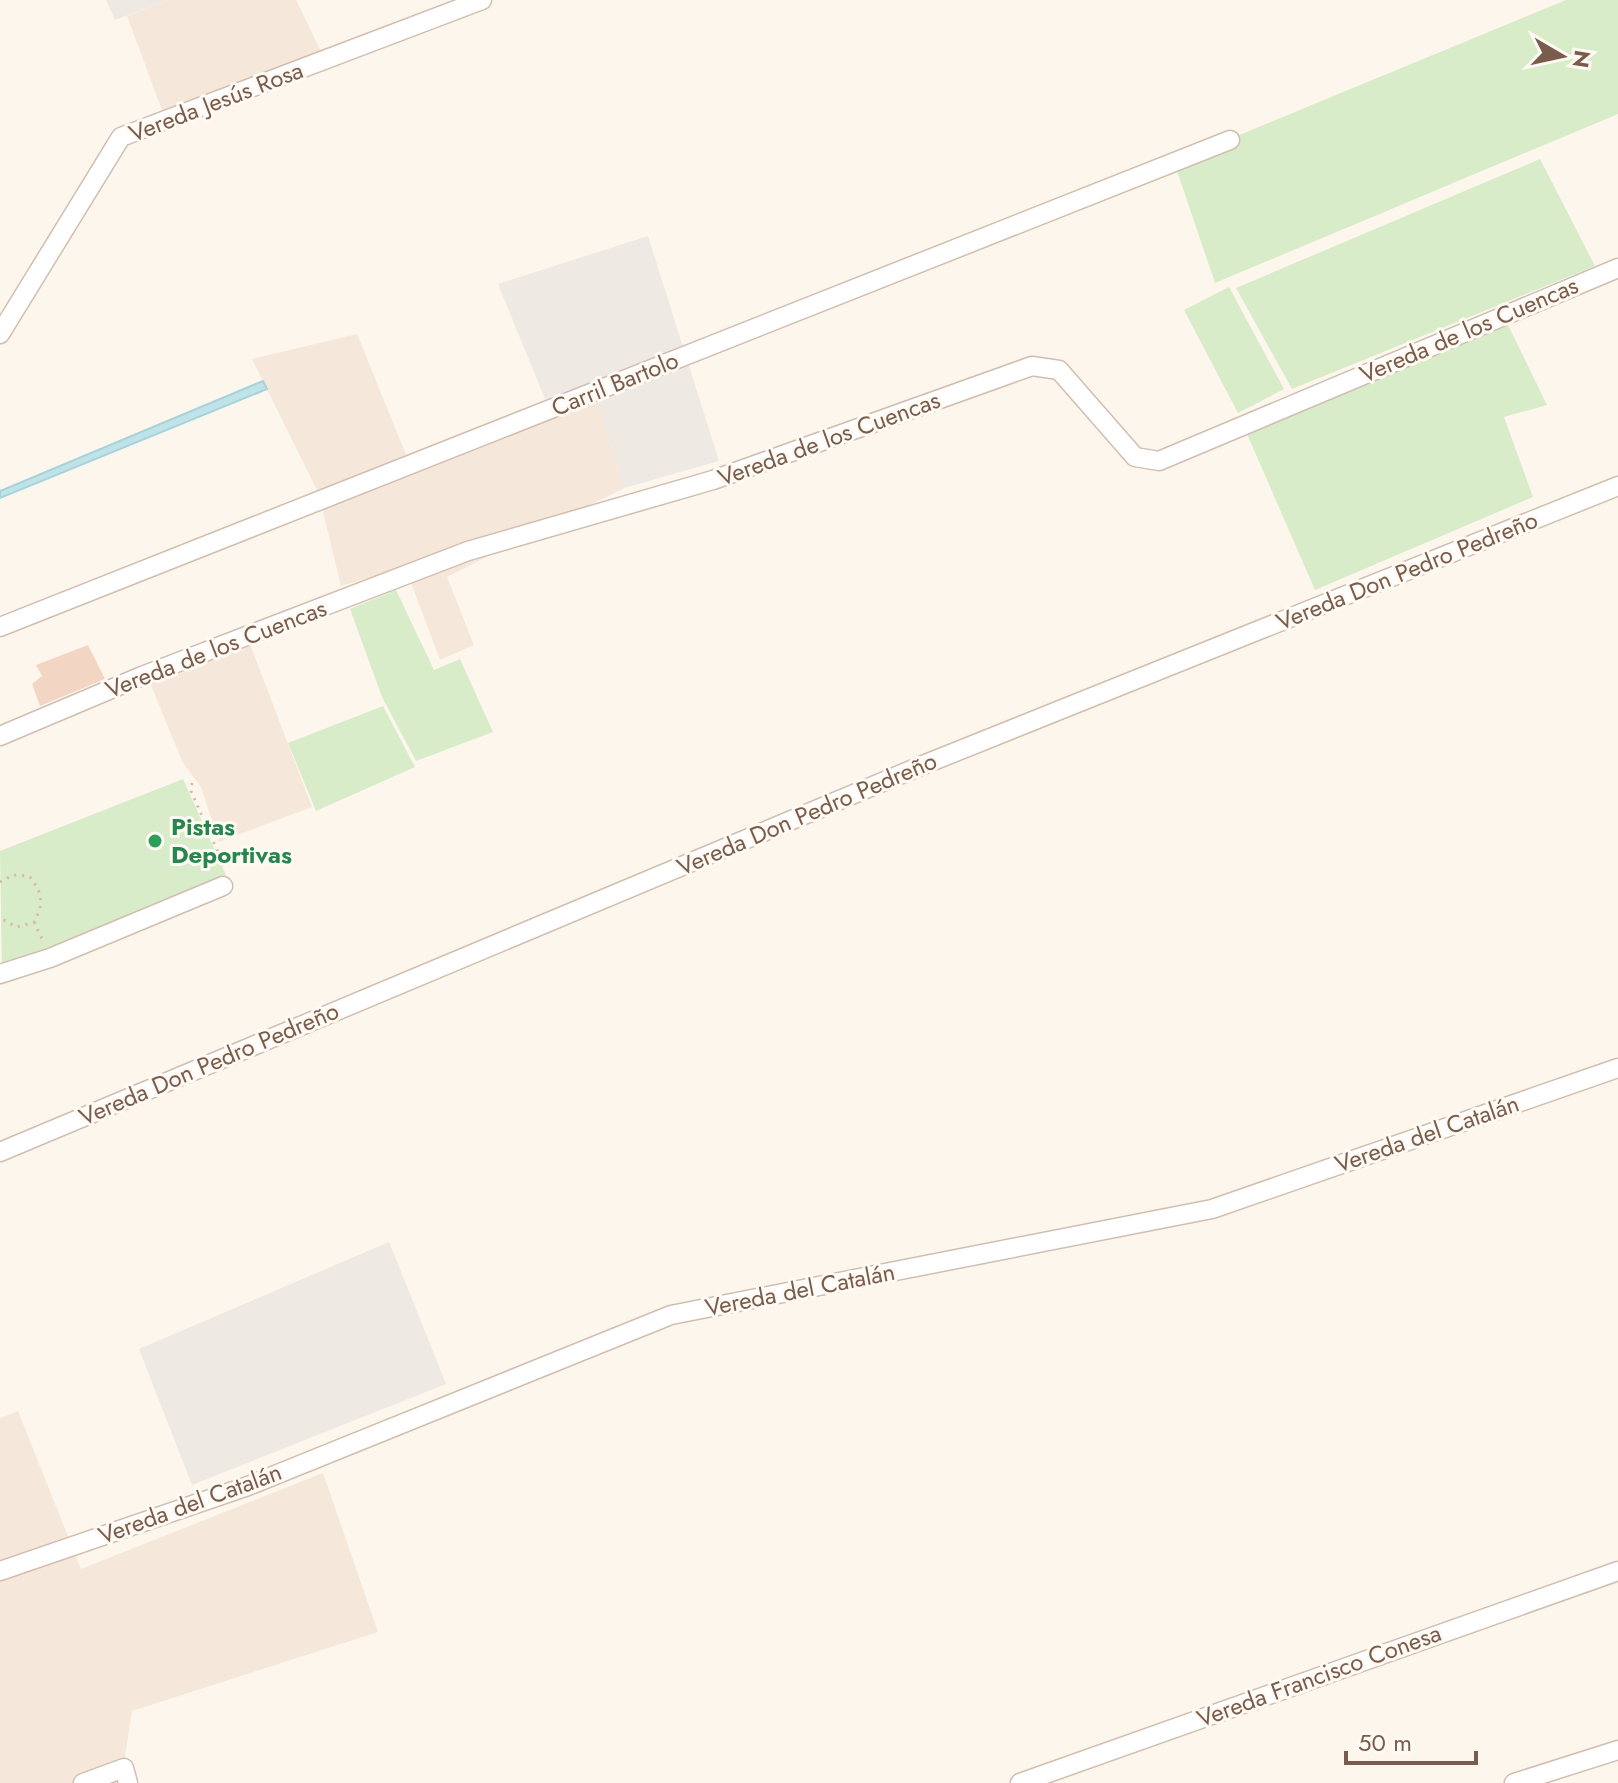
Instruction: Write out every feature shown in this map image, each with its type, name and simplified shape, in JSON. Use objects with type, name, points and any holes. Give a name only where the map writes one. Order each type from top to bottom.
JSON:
[{"type":"street","name":"Vereda Jesús Rosa","points":[[0,334],[121,137],[482,0]]},
{"type":"street","name":"Carril Bartolo","points":[[0,627],[1230,140]]},
{"type":"street","name":"Vereda de los Cuencas","points":[[0,736],[142,676],[468,551],[713,480],[1032,366],[1059,370],[1135,457],[1159,461],[1618,268]]},
{"type":"street","name":"Vereda Don Pedro Pedreño","points":[[0,1152],[923,765],[1618,486]]},
{"type":"street","points":[[0,974],[50,958],[224,878]]},
{"type":"street","name":"Vereda del Catalán","points":[[0,1571],[248,1486],[671,1315],[1212,1209],[1618,1068]]},
{"type":"street","name":"Vereda Francisco Conesa","points":[[1020,1783],[1618,1571]]},
{"type":"street","points":[[1514,1783],[1618,1750]]},
{"type":"street","points":[[83,1783],[126,1776]]},
{"type":"path","points":[[192,783],[191,791],[224,878]]},
{"type":"path","points":[[0,882],[13,875],[29,876],[41,891],[42,907],[34,922],[17,927],[0,918]]},
{"type":"path","points":[[34,922],[50,958]]},
{"type":"shaded area","points":[[106,0],[169,0],[115,20]]},
{"type":"shaded area","points":[[169,0],[296,0],[329,68],[169,129],[127,16]]},
{"type":"shaded area","points":[[648,236],[719,461],[624,488],[592,384],[545,399],[498,284]]},
{"type":"shaded area","points":[[357,334],[407,457],[592,384],[624,488],[447,577],[474,645],[440,660],[405,567],[341,586],[318,492],[252,359]]},
{"type":"shaded area","points":[[250,644],[312,807],[219,842],[201,787],[183,763],[150,683]]},
{"type":"shaded area","points":[[389,1242],[446,1384],[192,1485],[139,1349]]},
{"type":"shaded area","points":[[18,1411],[81,1569],[323,1473],[378,1632],[132,1711],[121,1783],[0,1783],[0,1418]]},
{"type":"green space","points":[[1566,0],[1618,0],[1618,114],[1215,283],[1174,162]]},
{"type":"green space","points":[[1540,159],[1595,266],[1292,389],[1236,288]]},
{"type":"green space","points":[[1229,287],[1284,389],[1238,413],[1184,310]]},
{"type":"green space","points":[[1508,325],[1547,405],[1504,417],[1533,497],[1315,590],[1247,434]]},
{"type":"green space","points":[[396,590],[434,670],[460,659],[493,732],[416,761],[382,697],[350,609]]},
{"type":"green space","points":[[383,706],[415,767],[316,811],[288,743]]},
{"type":"green space","points":[[183,779],[226,875],[129,914],[2,973],[0,851]]},
{"type":"water","points":[[263,381],[267,389],[0,498],[0,491]]},
{"type":"building","points":[[88,645],[105,679],[40,706],[32,684],[42,676],[36,665]]},
{"type":"place","name":"Pistas Deportivas","points":[[155,841]]}]
